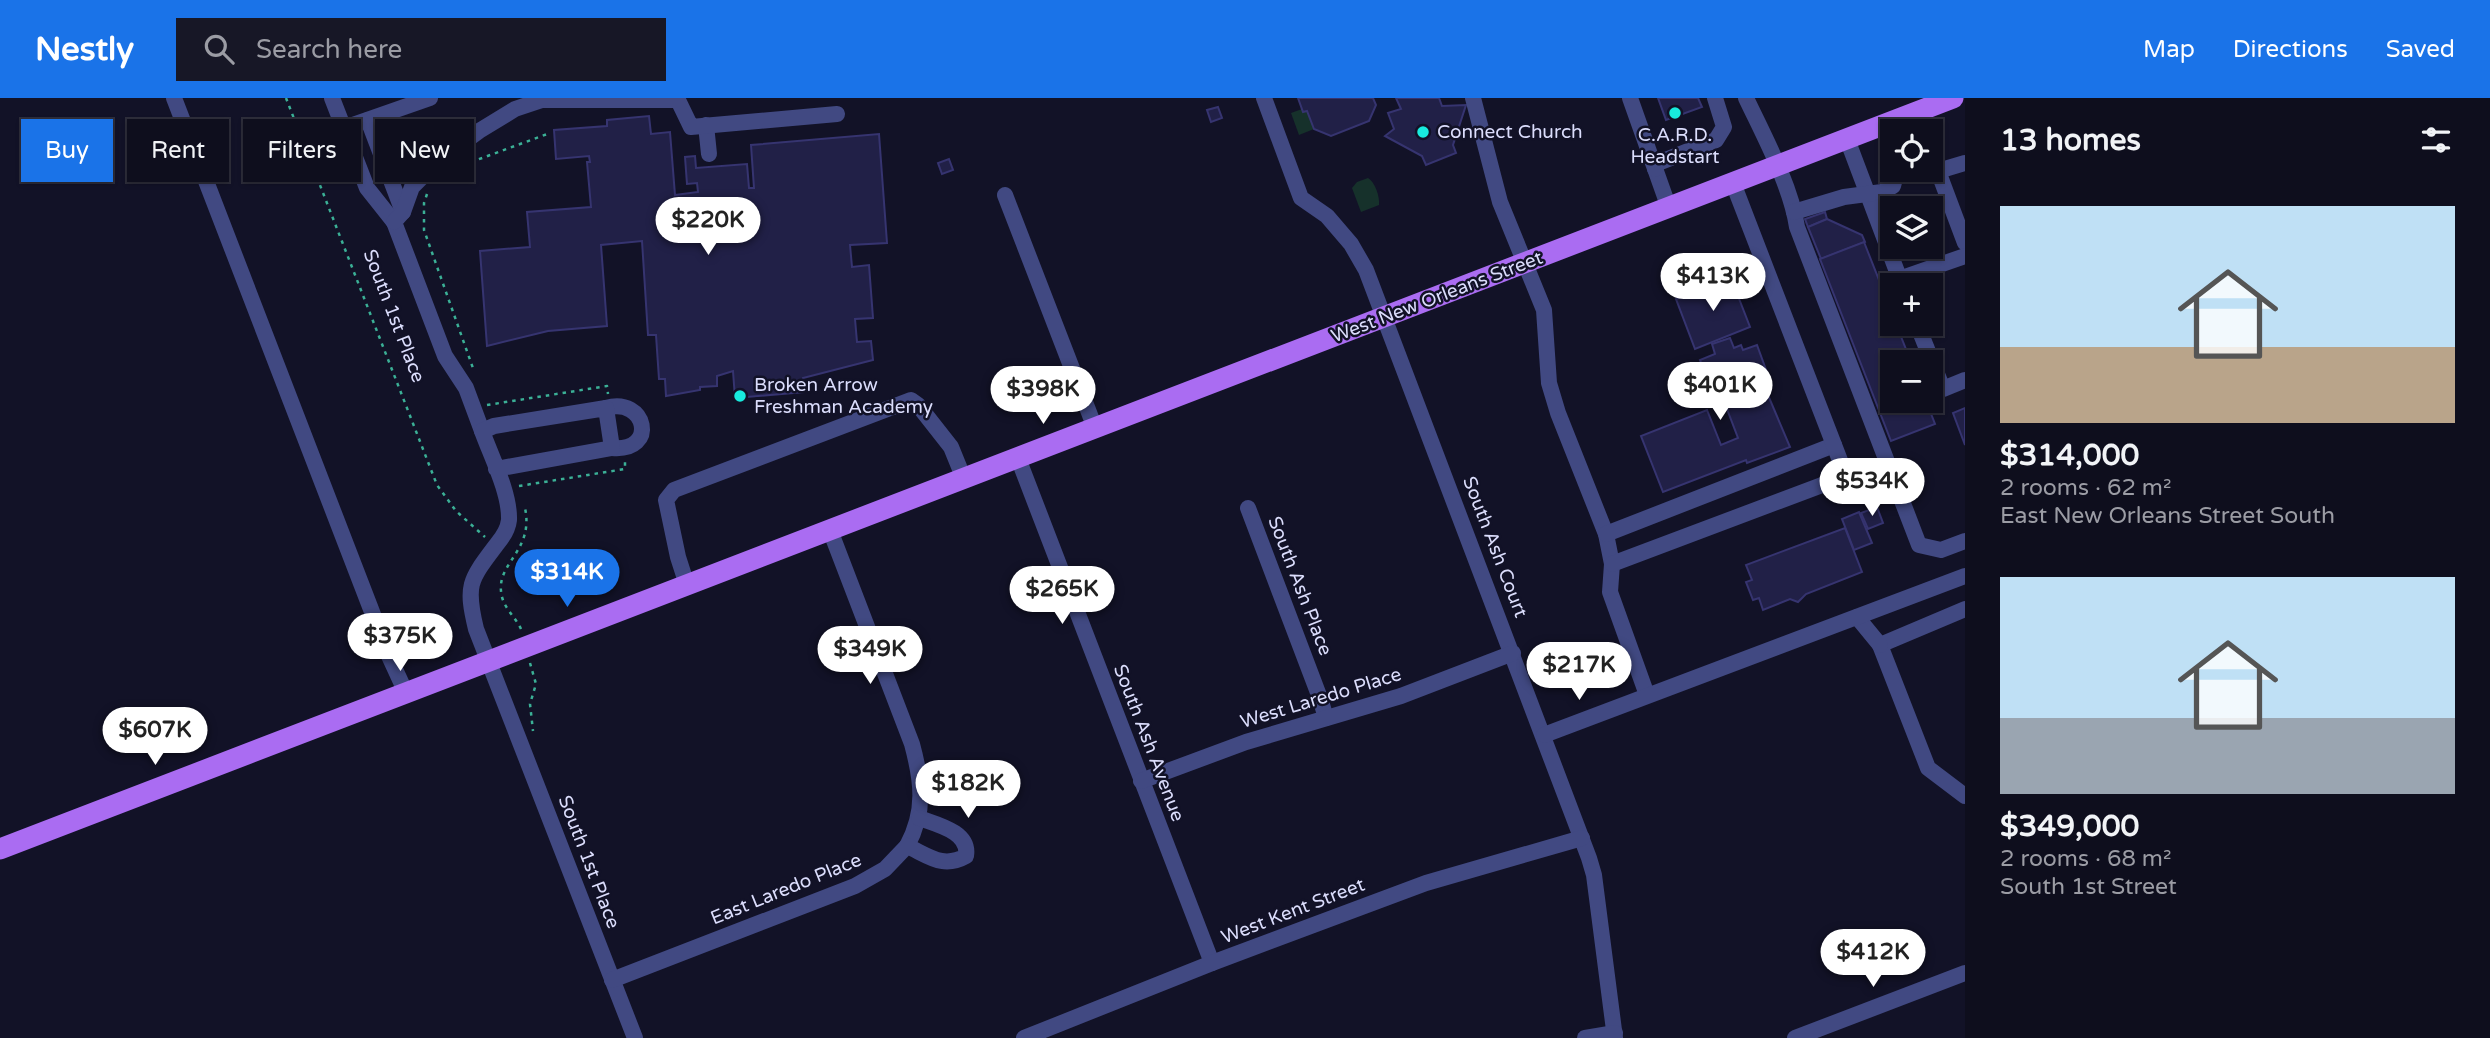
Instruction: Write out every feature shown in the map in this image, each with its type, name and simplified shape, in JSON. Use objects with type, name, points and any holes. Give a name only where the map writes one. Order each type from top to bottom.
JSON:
[{"type":"main road","name":"West New Orleans Street","points":[[0,849],[1953,98]]},
{"type":"street","points":[[174,98],[389,656],[406,693]]},
{"type":"street","points":[[332,98],[340,119]]},
{"type":"street","points":[[361,122],[430,98]]},
{"type":"street","name":"South Ash Court","points":[[1264,98],[1301,198],[1327,216],[1360,256],[1583,838],[1594,875],[1615,1036]]},
{"type":"street","points":[[1473,98],[1500,202],[1544,310],[1549,383],[1558,413],[1606,534],[1612,564],[1610,592],[1647,695]]},
{"type":"street","points":[[1630,98],[1670,208]]},
{"type":"street","points":[[1655,169],[1658,163],[1716,141],[1724,127],[1715,98]]},
{"type":"street","points":[[1747,98],[1765,136],[1794,212],[1797,227],[1919,545],[1941,550],[1965,541]]},
{"type":"street","points":[[361,172],[367,188],[399,217],[412,187],[438,161],[512,103],[542,100],[678,100],[691,127],[837,114]]},
{"type":"street","name":"South 1st Place","points":[[368,120],[445,356],[488,428],[501,468],[509,521],[505,534],[472,579],[470,603],[476,629],[635,1038]]},
{"type":"street","points":[[706,125],[709,153]]},
{"type":"street","points":[[1847,139],[1897,273]]},
{"type":"street","points":[[1943,168],[1965,163]]},
{"type":"street","points":[[1794,212],[1844,197],[1882,192],[1893,186],[1894,182]]},
{"type":"street","points":[[1939,182],[1965,240]]},
{"type":"street","points":[[1612,564],[1846,476],[1733,183]]},
{"type":"street","points":[[1005,195],[1096,428]]},
{"type":"street","points":[[1922,273],[1965,256]]},
{"type":"street","points":[[1922,336],[1943,389],[1965,380]]},
{"type":"street","points":[[687,585],[666,500],[674,490],[911,400],[951,447],[964,479]]},
{"type":"street","points":[[488,428],[611,402],[627,407],[642,421],[640,438],[634,446],[618,453],[501,468]]},
{"type":"street","points":[[611,402],[618,453]]},
{"type":"street","points":[[1606,534],[1834,445]]},
{"type":"street","name":"South Ash Avenue","points":[[1018,458],[1212,964]]},
{"type":"street","name":"South Ash Place","points":[[1248,508],[1326,718]]},
{"type":"street","points":[[830,530],[912,744],[922,788],[919,818],[907,846],[945,863],[956,862],[965,856],[967,848],[964,839],[919,818]]},
{"type":"street","points":[[1544,735],[1965,576]]},
{"type":"street","points":[[1880,645],[1965,609]]},
{"type":"street","points":[[1857,617],[1880,645],[1928,768],[1965,796]]},
{"type":"street","name":"West Laredo Place","points":[[1141,782],[1246,742],[1401,695],[1513,653]]},
{"type":"street","name":"West Kent Street","points":[[1024,1038],[1426,883],[1583,838]]},
{"type":"street","name":"East Laredo Place","points":[[612,980],[855,886],[885,869],[907,846]]},
{"type":"street","points":[[1795,1038],[1965,973]]},
{"type":"street","points":[[1586,1038],[1615,1036]]},
{"type":"path","name":"South 1st Place","points":[[286,98],[437,485],[456,511],[482,535]]},
{"type":"path","points":[[474,162],[550,133]]},
{"type":"path","points":[[428,192],[424,203],[424,230],[474,372]]},
{"type":"path","points":[[488,428],[485,405],[607,386],[611,402]]},
{"type":"path","points":[[501,468],[513,488],[625,469],[618,453]]},
{"type":"path","points":[[507,553],[513,559],[501,582],[501,594],[507,610],[520,626]]},
{"type":"path","points":[[532,668],[535,678],[530,704],[533,731]]},
{"type":"green space","points":[[1302,109],[1307,111],[1314,129],[1299,135],[1291,113]]},
{"type":"green space","points":[[1368,178],[1376,190],[1379,205],[1361,212],[1352,188],[1357,182]]},
{"type":"building","points":[[1298,98],[1373,98],[1376,105],[1369,121],[1331,136],[1314,129]]},
{"type":"building","name":"Connect Church","points":[[1396,98],[1439,98],[1442,106],[1466,105],[1453,145],[1456,153],[1426,165],[1422,156],[1385,136],[1394,129],[1388,113],[1401,109]]},
{"type":"building","name":"C.A.R.D. Headstart","points":[[1658,98],[1698,98],[1702,107],[1666,120]]},
{"type":"building","points":[[1218,107],[1222,118],[1211,122],[1207,110]]},
{"type":"building","points":[[649,116],[651,134],[670,132],[675,195],[698,192],[697,183],[687,184],[685,157],[695,156],[696,168],[747,164],[749,188],[754,188],[751,145],[879,134],[887,243],[850,245],[852,267],[869,265],[873,318],[855,319],[857,342],[871,341],[873,360],[803,378],[804,392],[735,398],[733,371],[717,376],[717,386],[700,387],[700,390],[666,396],[665,379],[659,379],[656,335],[648,335],[642,241],[601,245],[607,326],[548,331],[487,346],[480,251],[530,247],[527,212],[591,207],[587,162],[590,162],[589,156],[556,159],[554,130],[607,126],[607,120]]},
{"type":"building","points":[[949,159],[953,170],[942,174],[938,163]]},
{"type":"building","points":[[1825,212],[1827,219],[1808,227],[1805,219]]},
{"type":"building","points":[[1827,219],[1862,235],[1865,242],[1821,259],[1808,227]]},
{"type":"building","points":[[1864,242],[1880,283],[1880,336],[1901,336],[1906,350],[1880,350],[1880,413],[1820,259]]},
{"type":"building","points":[[1731,278],[1750,327],[1695,349],[1676,299]]},
{"type":"building","points":[[1730,338],[1734,348],[1741,345],[1743,350],[1757,345],[1769,378],[1762,381],[1790,447],[1747,463],[1746,460],[1663,492],[1641,436],[1707,410],[1721,445],[1738,438],[1722,396],[1715,399],[1700,360],[1715,354],[1712,344]]},
{"type":"building","points":[[1965,408],[1965,445],[1953,413]]},
{"type":"building","points":[[1880,413],[1931,413],[1935,424],[1891,441]]},
{"type":"building","points":[[1877,507],[1883,523],[1868,529],[1861,513]]},
{"type":"building","points":[[1859,512],[1872,543],[1854,550],[1842,519]]},
{"type":"building","points":[[1845,528],[1862,572],[1806,594],[1798,602],[1790,599],[1763,610],[1759,598],[1753,600],[1746,582],[1752,580],[1746,565]]},
{"type":"place","name":"C.A.R.D. Headstart","points":[[1675,113]]},
{"type":"place","name":"Connect Church","points":[[1423,132]]},
{"type":"place","name":"Broken Arrow Freshman Academy","points":[[740,396]]}]
